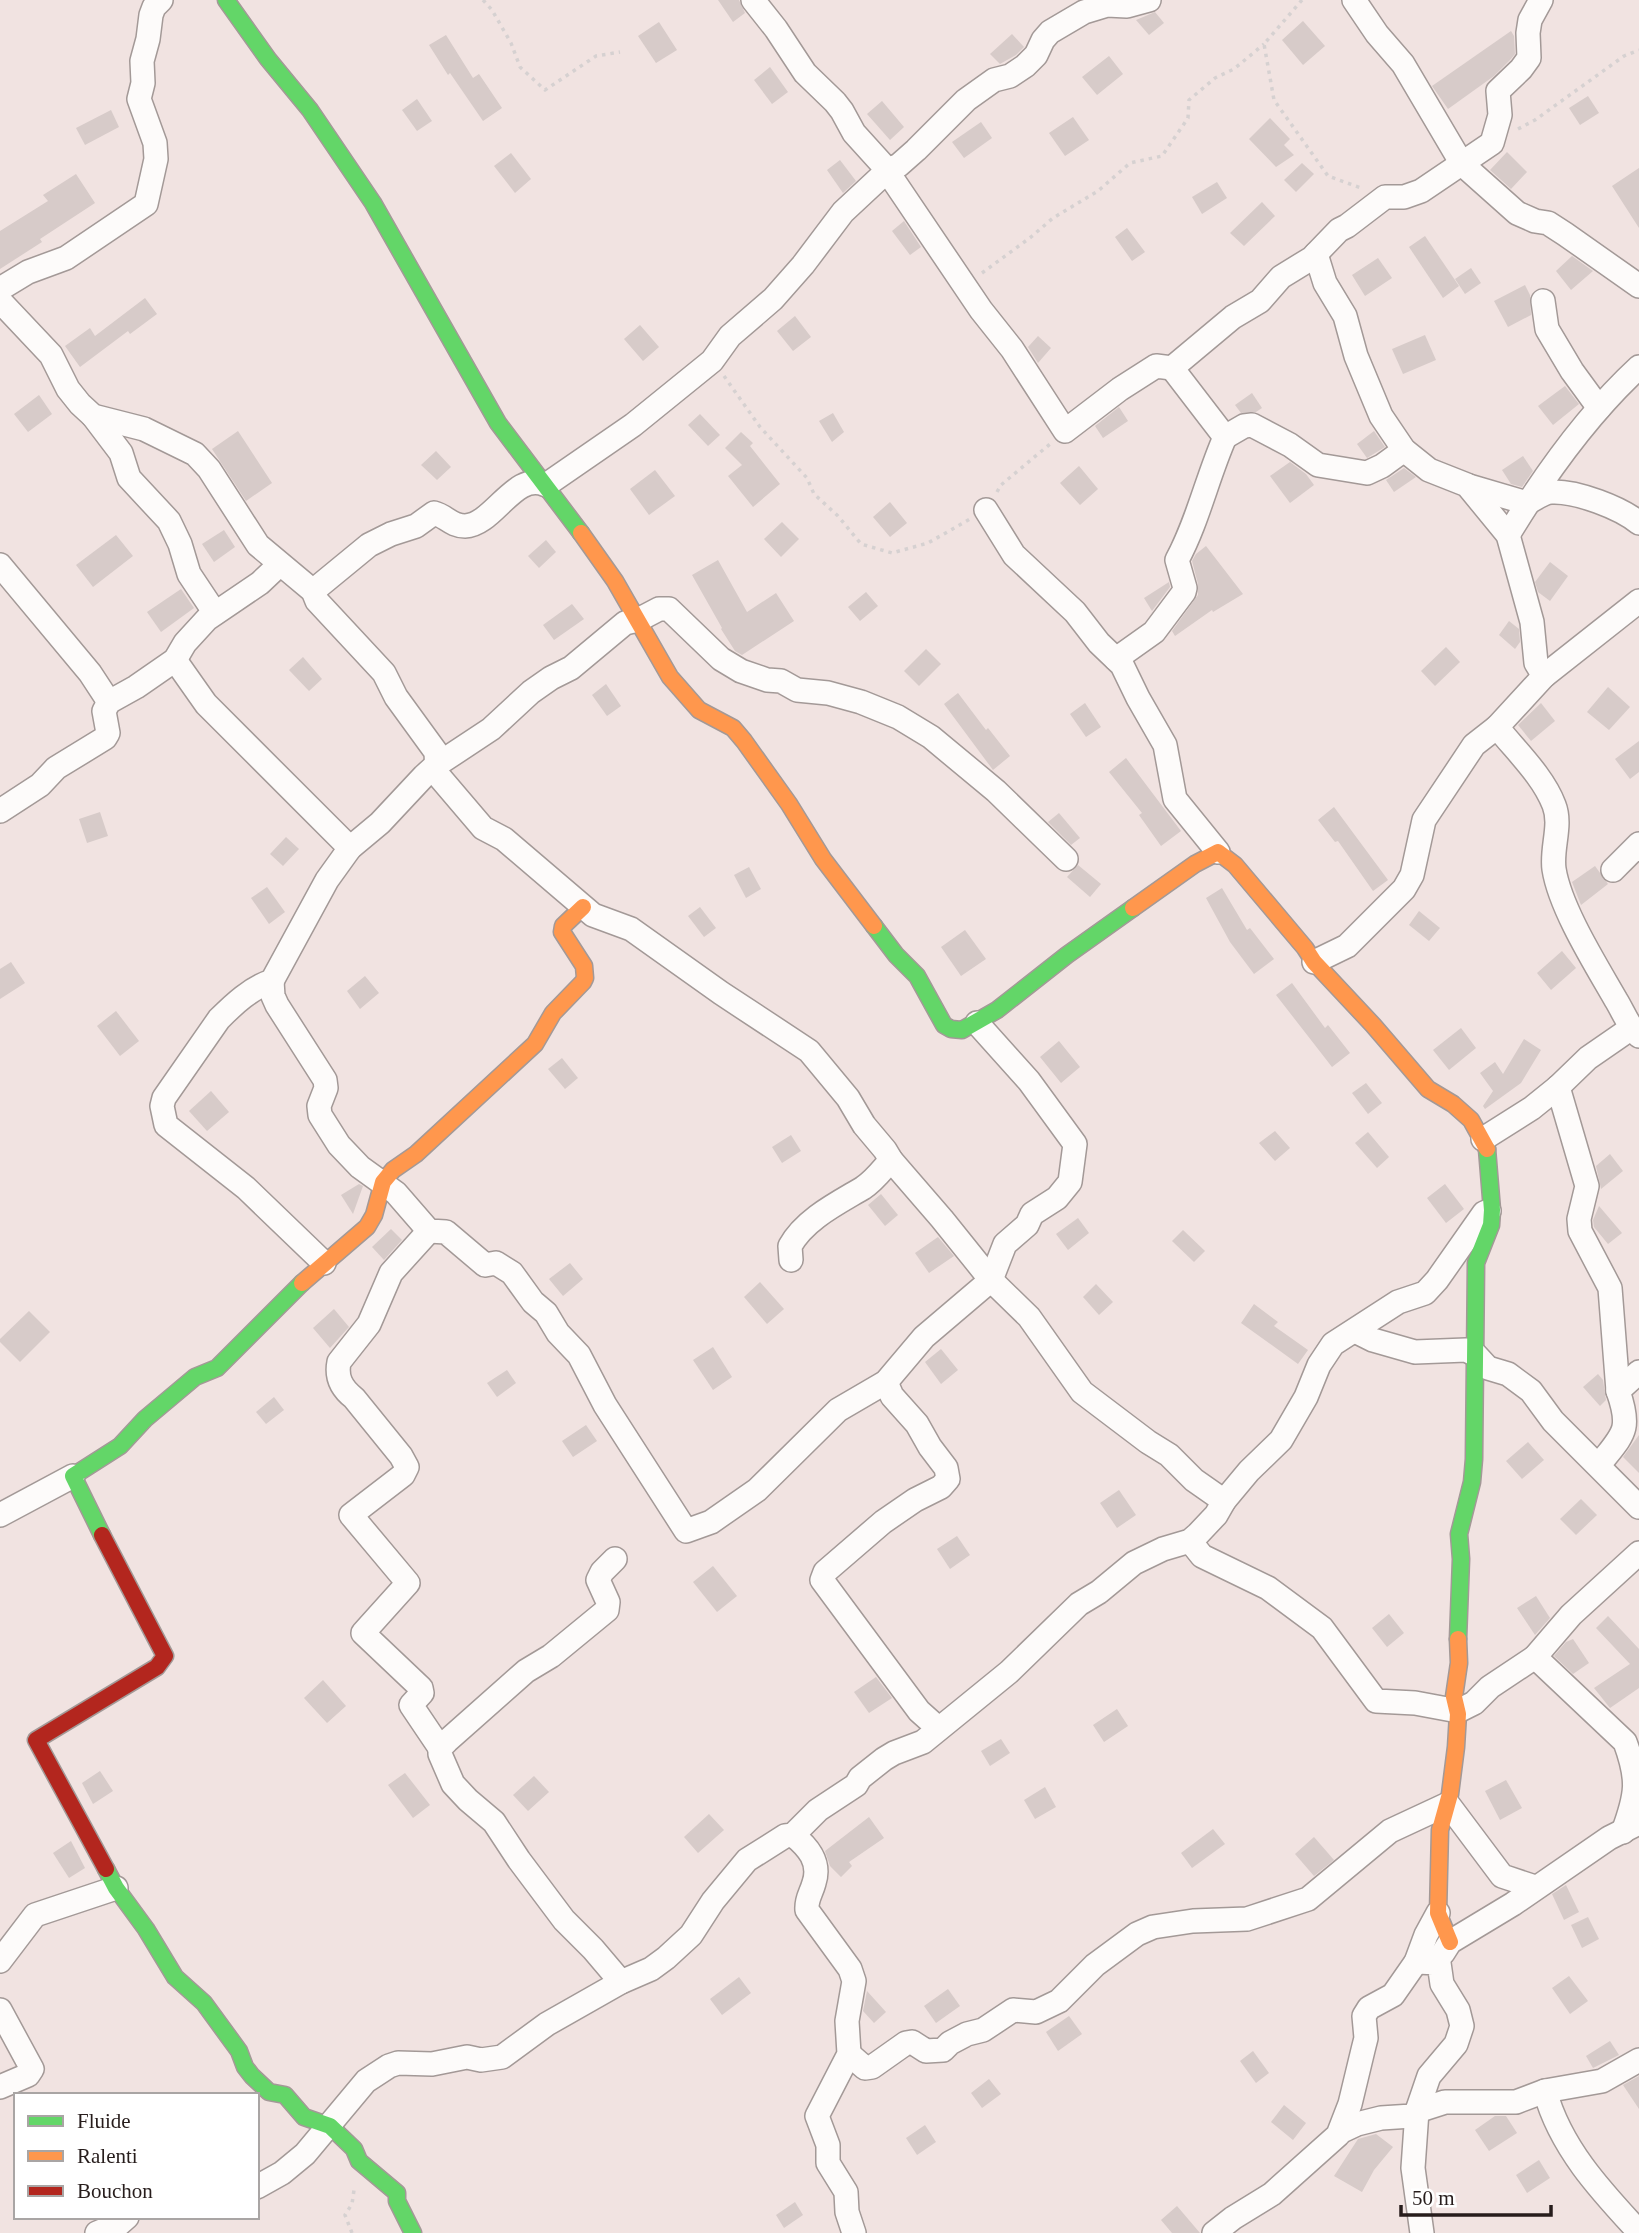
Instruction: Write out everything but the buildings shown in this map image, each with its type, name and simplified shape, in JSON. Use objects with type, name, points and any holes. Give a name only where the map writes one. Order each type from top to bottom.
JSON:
[{"type":"street","points":[[0,289],[28,272],[66,258],[146,204],[156,151],[139,99],[143,83],[142,61],[151,15],[161,0]]},
{"type":"street","points":[[226,0],[268,59],[310,110],[366,192],[498,424],[615,581],[682,693],[699,710],[733,728],[744,741],[789,804],[823,859],[889,947],[917,976],[944,1025],[962,1030],[977,1023],[1195,864],[1218,852]]},
{"type":"street","points":[[753,0],[805,73],[842,111],[853,133],[887,171],[981,310],[1012,349],[1065,431],[1120,389],[1156,366],[1172,368],[1225,437]]},
{"type":"street","points":[[546,485],[634,425],[712,361],[730,336],[773,299],[796,273],[843,212],[887,171],[907,157],[966,100],[994,80],[1010,76],[1025,66],[1036,55],[1050,32],[1084,12],[1107,5],[1127,6],[1149,0]]},
{"type":"street","points":[[1354,0],[1403,64],[1462,164],[1517,213],[1548,223],[1639,286]]},
{"type":"street","points":[[1172,368],[1233,317],[1265,296],[1281,277],[1316,254],[1339,230],[1384,197],[1415,194],[1492,143],[1500,115],[1498,91],[1529,58],[1530,20],[1541,0]]},
{"type":"street","points":[[1316,254],[1325,283],[1345,316],[1356,356],[1379,413],[1404,450],[1429,470],[1467,485],[1527,503],[1545,494],[1563,494],[1619,508],[1639,523]]},
{"type":"street","points":[[1544,301],[1547,328],[1572,371],[1599,408]]},
{"type":"street","points":[[3,308],[51,355],[68,389],[121,453],[129,478],[169,521],[180,544],[189,574],[215,613]]},
{"type":"street","points":[[1508,535],[1527,503],[1599,408],[1639,367]]},
{"type":"street","points":[[93,416],[144,429],[195,454],[209,469],[258,545],[313,591],[317,601],[384,673],[396,697],[436,752],[437,774],[483,828],[504,839],[547,877],[573,895],[593,915],[631,929],[809,1051],[848,1098],[864,1125],[891,1160],[991,1280],[1029,1317],[1082,1392],[1169,1455],[1194,1480],[1224,1501]]},
{"type":"street","points":[[1116,659],[1154,632],[1184,592],[1177,560],[1196,519],[1211,468],[1225,437],[1244,426],[1252,425],[1290,445],[1318,465],[1367,473],[1374,472],[1404,450]]},
{"type":"street","points":[[313,591],[369,545],[416,526],[434,513],[456,525],[472,524],[525,484],[540,482],[546,485]]},
{"type":"street","points":[[1467,485],[1508,535],[1532,622],[1536,663],[1544,676]]},
{"type":"street","points":[[986,510],[1014,555],[1075,611],[1099,643],[1122,665],[1165,745],[1175,799],[1218,852],[1235,866],[1314,962],[1428,1089],[1462,1111],[1477,1127],[1483,1139],[1490,1165],[1492,1210],[1491,1225],[1476,1263],[1472,1482],[1459,1534],[1459,1663],[1454,1697],[1458,1711],[1448,1804],[1440,1830],[1438,1913],[1450,1942]]},
{"type":"street","points":[[0,565],[90,673],[109,702]]},
{"type":"street","points":[[0,811],[40,785],[56,768],[105,738],[108,733],[104,711],[109,702],[175,660],[185,643],[215,613],[260,583],[279,565]]},
{"type":"street","points":[[1314,962],[1348,946],[1404,889],[1412,875],[1426,817],[1443,795],[1468,753],[1497,727],[1544,676],[1639,601]]},
{"type":"street","points":[[977,1023],[1028,1081],[1076,1148],[1072,1178],[1067,1187],[1058,1198],[1032,1214],[1027,1225],[1005,1244],[991,1280],[924,1337],[886,1381],[838,1410],[757,1490],[711,1522],[686,1531],[605,1405],[579,1355],[558,1333],[546,1313],[533,1302],[512,1273],[496,1264],[485,1265],[446,1231],[429,1231],[405,1202],[346,1155],[320,1115],[319,1106],[326,1088],[325,1080],[276,1005],[272,981],[327,880],[350,848],[380,823],[435,766],[491,729],[531,692],[571,668],[625,623],[638,620],[659,609],[669,608],[721,659],[741,671],[767,680],[780,681],[797,690],[840,696],[898,717],[931,737],[996,791],[1066,859]]},
{"type":"street","points":[[175,660],[206,704],[350,848]]},
{"type":"street","points":[[1483,1139],[1532,1108],[1559,1087],[1588,1058],[1635,1032],[1587,949],[1558,883],[1554,870],[1557,822],[1554,804],[1530,766],[1497,727]]},
{"type":"street","points":[[1613,870],[1639,844]]},
{"type":"street","points":[[0,1515],[73,1476],[120,1446],[145,1419],[195,1377],[217,1368],[264,1319],[367,1227],[374,1215],[383,1182],[393,1170],[410,1159],[464,1108],[512,1068],[535,1044],[544,1023],[584,982],[584,966],[562,932],[563,926],[583,907]]},
{"type":"street","points":[[272,981],[253,990],[219,1019],[164,1098],[163,1118],[166,1125],[246,1188],[324,1263]]},
{"type":"street","points":[[1559,1087],[1587,1186],[1579,1219],[1580,1231],[1611,1288],[1618,1391],[1626,1414],[1624,1430],[1619,1440],[1599,1465]]},
{"type":"street","points":[[791,1260],[790,1246],[801,1232],[840,1199],[864,1187],[891,1160]]},
{"type":"street","points":[[259,2186],[294,2164],[330,2126],[366,2081],[388,2066],[398,2063],[432,2064],[467,2057],[481,2060],[502,2057],[547,2024],[621,1982],[651,1969],[682,1945],[713,1901],[747,1860],[785,1836],[793,1835],[818,1810],[856,1785],[860,1778],[878,1763],[894,1753],[923,1742],[1009,1672],[1079,1604],[1099,1592],[1134,1563],[1163,1549],[1190,1541],[1216,1516],[1224,1501],[1249,1471],[1281,1440],[1306,1396],[1319,1365],[1333,1344],[1398,1302],[1425,1293],[1484,1213],[1492,1210]]},
{"type":"street","points":[[429,1231],[391,1273],[369,1324],[338,1366],[345,1391],[354,1398],[407,1467],[403,1475],[351,1515],[408,1583],[363,1633],[421,1688],[422,1693],[411,1705],[440,1748]]},
{"type":"street","points":[[1355,1331],[1373,1340],[1415,1352],[1457,1348],[1466,1350],[1476,1355],[1488,1368],[1508,1374],[1531,1391],[1553,1421],[1639,1507]]},
{"type":"street","points":[[1618,1391],[1639,1372]]},
{"type":"street","points":[[886,1381],[899,1406],[917,1424],[946,1468],[948,1479],[940,1487],[883,1522],[825,1572],[822,1580],[919,1711],[937,1728]]},
{"type":"street","points":[[73,1476],[121,1576],[137,1600],[165,1656],[157,1667],[36,1740],[116,1888],[146,1929],[175,1977],[204,2003],[239,2051],[245,2067],[268,2092],[285,2095],[304,2117],[330,2126],[354,2149],[359,2161],[397,2193],[397,2200],[413,2233]]},
{"type":"street","points":[[1190,1541],[1202,1556],[1268,1588],[1322,1628],[1376,1701],[1415,1703],[1458,1711],[1474,1703],[1490,1687],[1535,1657],[1571,1615],[1639,1553]]},
{"type":"street","points":[[615,1559],[597,1580],[608,1602],[605,1612],[551,1656],[526,1671],[440,1748],[439,1754],[453,1784],[468,1801],[495,1822],[519,1860],[564,1920],[621,1982]]},
{"type":"street","points":[[1342,2131],[1366,2038],[1364,2016],[1369,2008],[1393,1995],[1450,1942],[1513,1904],[1535,1886],[1609,1838],[1631,1828],[1638,1777],[1634,1759],[1625,1742],[1535,1657]]},
{"type":"street","points":[[1448,1804],[1502,1876],[1535,1886]]},
{"type":"street","points":[[849,2054],[865,2068],[872,2067],[906,2043],[912,2042],[926,2051],[943,2050],[967,2034],[983,2031],[1013,2010],[1036,2012],[1059,2001],[1095,1965],[1137,1934],[1153,1927],[1194,1920],[1247,1919],[1308,1899],[1390,1831],[1448,1804]]},
{"type":"street","points":[[793,1835],[804,1844],[815,1861],[815,1882],[808,1896],[807,1910],[850,1969],[854,1981],[847,2021],[849,2054],[817,2116],[828,2146],[828,2163],[846,2192],[847,2212],[854,2233]]},
{"type":"street","points":[[0,1961],[35,1914],[116,1888]]},
{"type":"street","points":[[1422,2233],[1413,2168],[1418,2111],[1429,2076],[1456,2044],[1462,2026],[1458,2010],[1428,1962],[1426,1935],[1438,1913]]},
{"type":"street","points":[[0,2010],[32,2069],[28,2075],[0,2087]]},
{"type":"street","points":[[1214,2233],[1272,2194],[1342,2131],[1381,2118],[1412,2116],[1418,2111],[1445,2102],[1516,2102],[1545,2091],[1602,2081],[1638,2061]]},
{"type":"street","points":[[1545,2091],[1551,2114],[1559,2130],[1606,2196],[1639,2232]]},
{"type":"street","points":[[97,2233],[125,2219]]},
{"type":"path","points":[[483,0],[511,43],[520,66],[545,90],[596,56],[620,52]]},
{"type":"path","points":[[965,285],[1053,218],[1098,191],[1130,163],[1162,156],[1188,118],[1189,100],[1264,44],[1302,0]]},
{"type":"path","points":[[1264,44],[1274,100],[1328,176],[1384,197]]},
{"type":"path","points":[[1492,143],[1535,120],[1625,56],[1639,50]]},
{"type":"path","points":[[712,361],[760,427],[807,478],[814,494],[838,516],[861,544],[892,553],[928,543],[986,510],[1001,485],[1065,431]]},
{"type":"path","points":[[352,2233],[345,2216],[352,2204],[359,2161]]},
{"type":"traffic: fast","points":[[226,0],[268,59],[310,110],[373,203],[498,423],[581,533]]},
{"type":"traffic: fast","points":[[874,926],[896,955],[917,976],[944,1025],[962,1030],[997,1010],[1133,908]]},
{"type":"traffic: fast","points":[[1458,1639],[1461,1559],[1459,1534],[1472,1482],[1474,1459],[1476,1263],[1491,1225],[1492,1210],[1487,1149]]},
{"type":"traffic: fast","points":[[102,1535],[73,1476],[120,1446],[145,1419],[195,1377],[217,1368],[302,1283]]},
{"type":"traffic: fast","points":[[106,1869],[175,1977],[204,2003],[239,2051],[252,2076],[269,2092],[285,2095],[304,2117],[330,2126],[354,2149],[359,2161],[397,2193],[397,2201],[413,2233]]},
{"type":"traffic: slow","points":[[581,533],[615,581],[670,677],[699,710],[733,728],[744,741],[789,804],[823,859],[874,926]]},
{"type":"traffic: slow","points":[[1133,908],[1195,864],[1218,852],[1235,865],[1314,962],[1428,1089],[1453,1104],[1471,1120],[1487,1149]]},
{"type":"traffic: slow","points":[[302,1283],[367,1227],[374,1215],[383,1182],[393,1170],[416,1154],[535,1044],[553,1013],[583,982],[584,966],[562,932],[563,926],[583,907]]},
{"type":"traffic: slow","points":[[1450,1942],[1438,1913],[1440,1830],[1450,1794],[1456,1747],[1458,1714],[1454,1697],[1459,1663],[1458,1639]]},
{"type":"traffic: jam","points":[[102,1535],[165,1656],[157,1667],[36,1740],[106,1869]]}]
